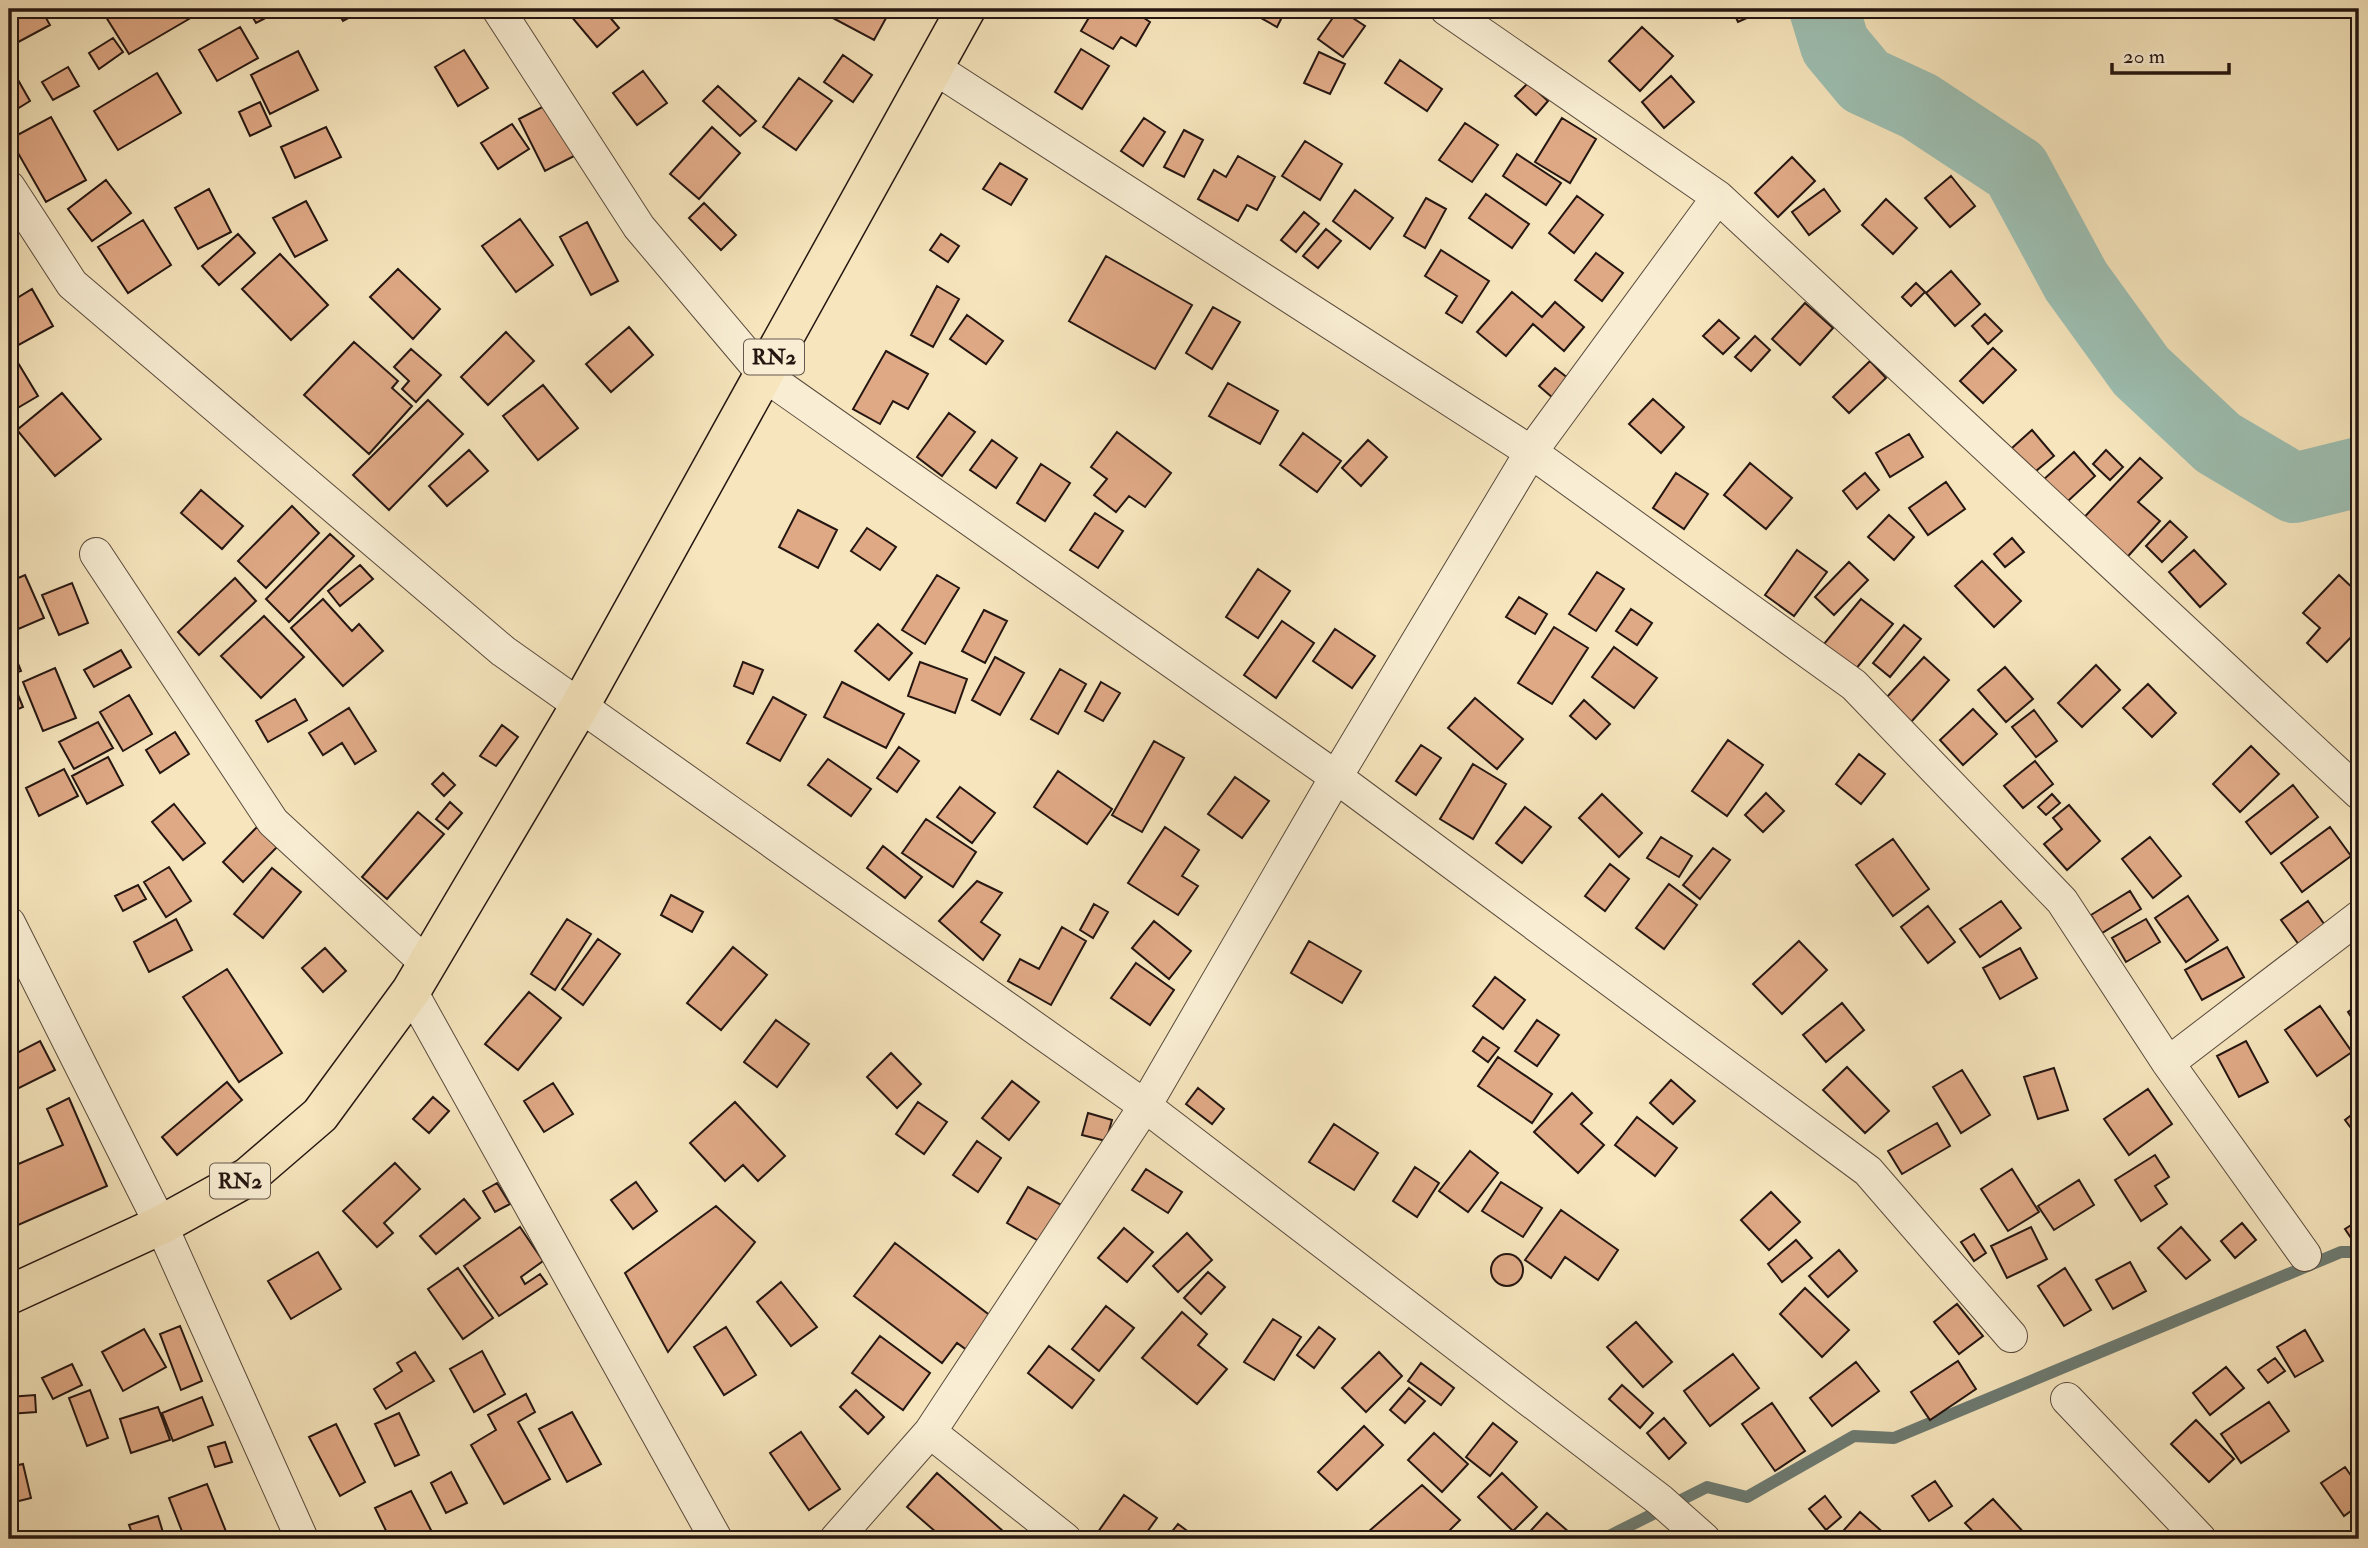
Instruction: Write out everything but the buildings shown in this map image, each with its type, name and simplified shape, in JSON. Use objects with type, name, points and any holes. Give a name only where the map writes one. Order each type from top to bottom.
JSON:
[{"type":"highway","name":"RN2","points":[[9,1295],[161,1225],[248,1177],[320,1115],[419,978],[581,704],[966,9]]},
{"type":"street","points":[[498,9],[639,227],[764,375],[1336,777],[1868,1171],[2011,1336]]},
{"type":"street","points":[[1446,9],[1718,197],[2359,793]]},
{"type":"street","points":[[933,67],[1531,452],[1854,685],[2062,901],[2168,1063],[2305,1255]]},
{"type":"street","points":[[9,187],[72,284],[503,651],[1145,1106],[1668,1507],[1704,1539]]},
{"type":"street","points":[[836,1539],[930,1432],[1145,1106],[1336,777],[1531,452],[1718,197]]},
{"type":"street","points":[[96,554],[273,822],[419,978],[716,1539]]},
{"type":"street","points":[[2168,1063],[2359,917]]},
{"type":"street","points":[[9,923],[161,1225],[302,1539]]},
{"type":"street","points":[[2067,1399],[2200,1539]]},
{"type":"street","points":[[930,1432],[1065,1539]]},
{"type":"waterway","points":[[1824,9],[1835,45],[1865,81],[1919,106],[2016,170],[2076,281],[2141,371],[2218,443],[2294,488],[2359,472]]},
{"type":"waterway","points":[[1603,1539],[1707,1487],[1747,1497],[1854,1436],[1894,1438],[2341,1252],[2359,1252]]}]
